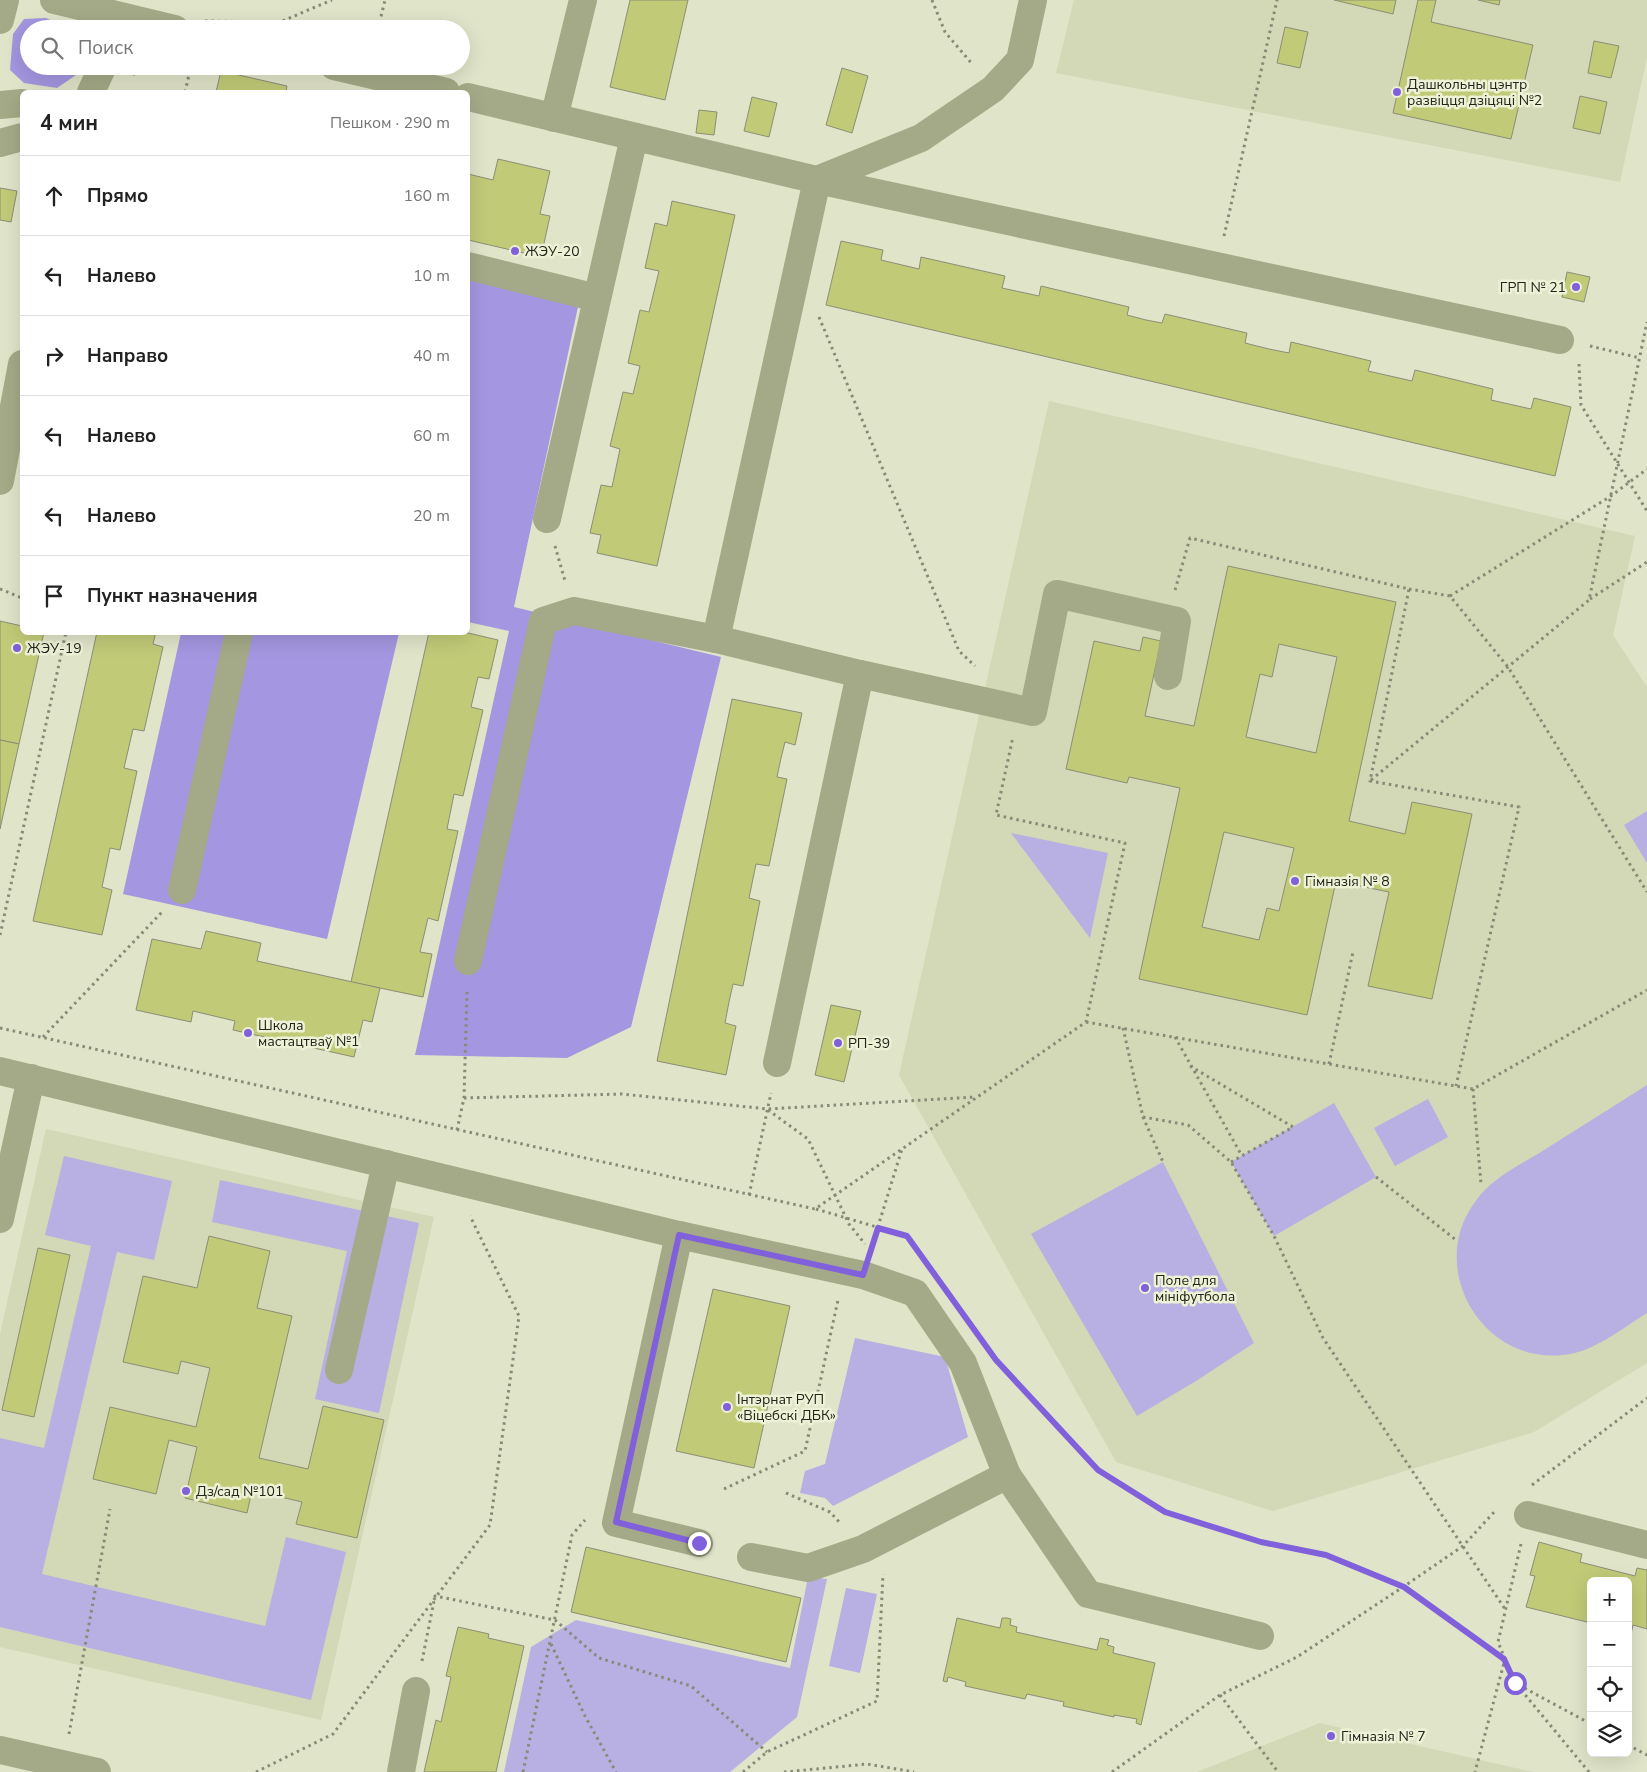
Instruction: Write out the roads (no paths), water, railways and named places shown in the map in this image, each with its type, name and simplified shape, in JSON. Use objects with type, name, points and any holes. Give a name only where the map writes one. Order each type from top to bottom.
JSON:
[{"type":"lane","points":[[0,20],[5,0]]},
{"type":"lane","points":[[54,0],[106,20]]},
{"type":"lane","points":[[554,118],[583,0]]},
{"type":"lane","points":[[816,180],[921,138],[993,89],[1020,60],[1033,0]]},
{"type":"lane","points":[[92,90],[99,75]]},
{"type":"lane","points":[[350,75],[365,83],[428,90]]},
{"type":"lane","points":[[470,98],[816,180],[1569,341]]},
{"type":"lane","points":[[0,105],[20,103]]},
{"type":"lane","points":[[547,519],[634,137]]},
{"type":"lane","points":[[0,143],[20,138]]},
{"type":"lane","points":[[716,639],[816,180]]},
{"type":"lane","points":[[470,266],[597,298]]},
{"type":"lane","points":[[0,481],[20,375]]},
{"type":"lane","points":[[468,962],[543,621],[574,611],[716,639],[860,674],[1033,712],[1057,594],[1177,621],[1168,676]]},
{"type":"lane","points":[[182,890],[238,635]]},
{"type":"lane","points":[[777,1063],[860,674]]},
{"type":"lane","points":[[0,1071],[679,1235],[863,1275],[915,1294],[963,1363],[1007,1475],[1088,1594],[1260,1636]]},
{"type":"lane","points":[[0,1218],[31,1078]]},
{"type":"lane","points":[[339,1370],[386,1164]]},
{"type":"lane","points":[[679,1235],[616,1522],[699,1543]]},
{"type":"lane","points":[[751,1557],[808,1568],[864,1548],[1007,1475]]},
{"type":"lane","points":[[1528,1515],[1647,1545]]},
{"type":"lane","points":[[401,1772],[416,1691]]},
{"type":"lane","points":[[0,1750],[97,1772]]},
{"type":"place","name":"Дашкольны цэнтр развіцця дзіцяці №2","points":[[1397,92]]},
{"type":"place","name":"ЖЭУ-20","points":[[515,251]]},
{"type":"place","name":"ГРП № 21","points":[[1576,287]]},
{"type":"place","name":"ЖЭУ-19","points":[[17,648]]},
{"type":"place","name":"Гімназія № 8","points":[[1295,881]]},
{"type":"place","name":"Школа мастацтваў №1","points":[[248,1033]]},
{"type":"place","name":"РП-39","points":[[838,1043]]},
{"type":"place","name":"Поле для мініфутбола","points":[[1145,1288]]},
{"type":"place","name":"Інтэрнат РУП «Віцебскі ДБК»","points":[[727,1407]]},
{"type":"place","name":"Дз/сад №101","points":[[186,1491]]},
{"type":"place","name":"Гімназія № 7","points":[[1331,1736]]}]
